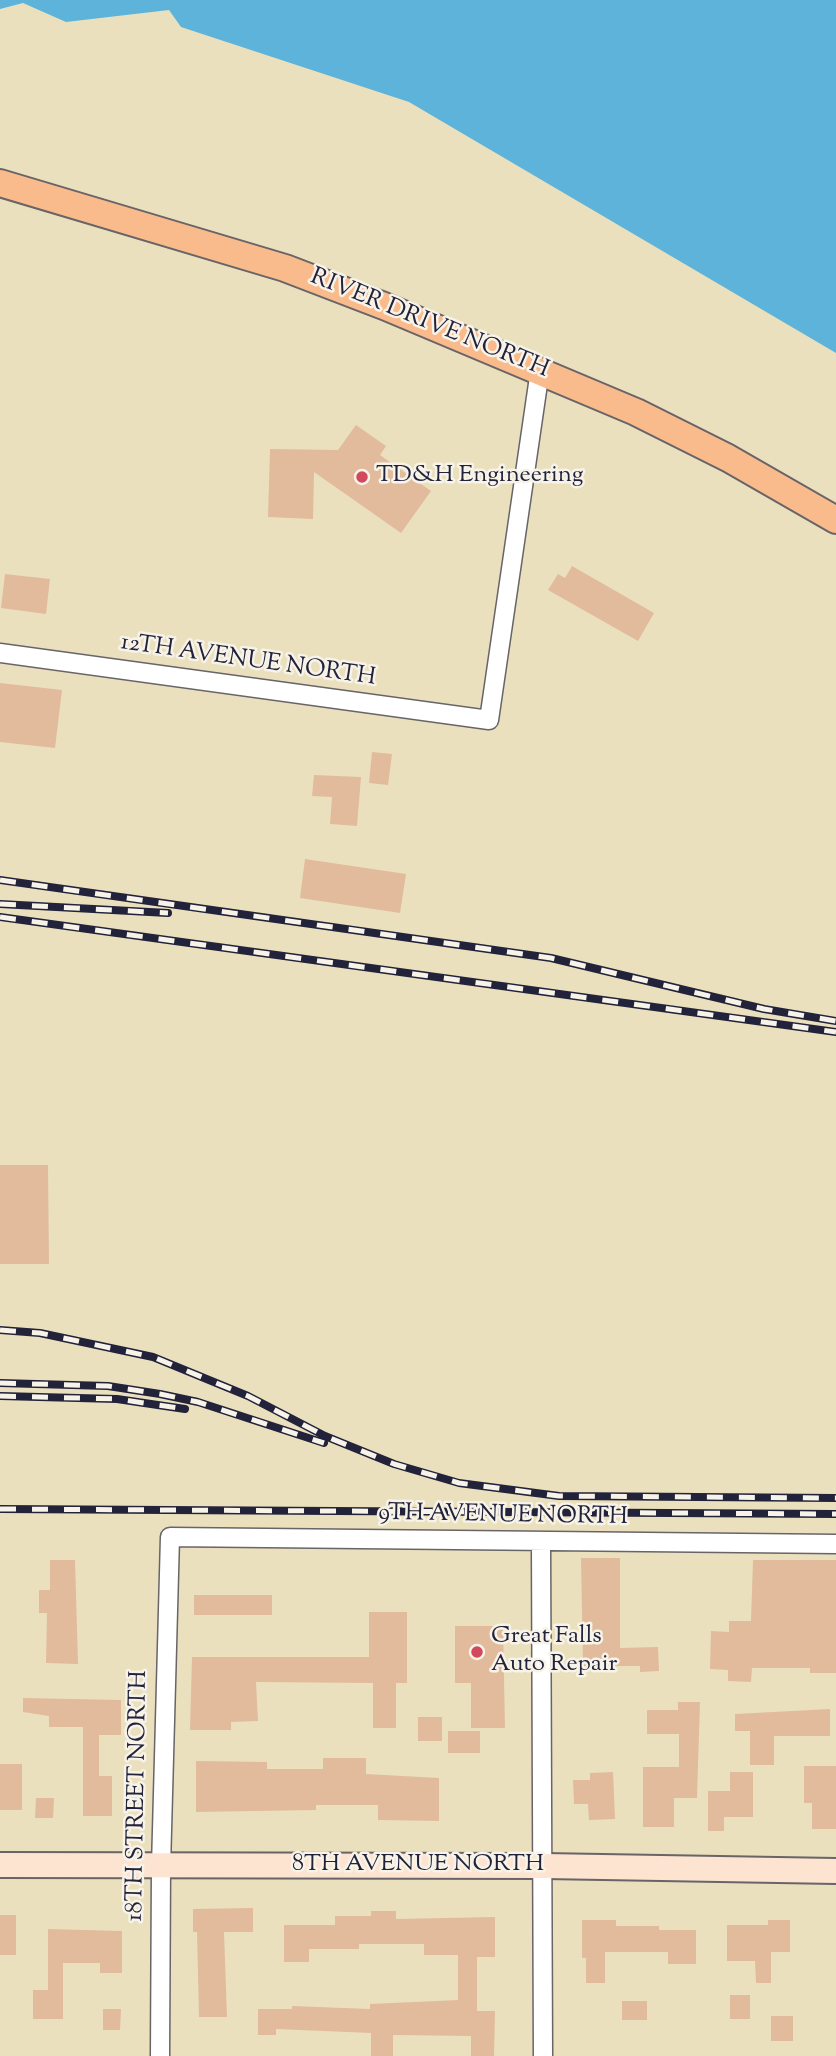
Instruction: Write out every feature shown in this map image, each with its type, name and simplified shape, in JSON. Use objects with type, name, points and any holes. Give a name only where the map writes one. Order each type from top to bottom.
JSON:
[{"type":"main road","name":"RIVER DRIVE NORTH","points":[[0,183],[285,268],[540,370],[716,452],[836,520]]},
{"type":"street","name":"12TH AVENUE NORTH","points":[[0,653],[489,720],[540,370]]},
{"type":"street","name":"9TH AVENUE NORTH","points":[[170,1538],[836,1544]]},
{"type":"street","name":"18TH STREET NORTH","points":[[160,2056],[161,1867],[170,1538]]},
{"type":"street","points":[[541,1543],[543,2056]]},
{"type":"street","name":"8TH AVENUE NORTH","points":[[0,1865],[544,1866],[836,1871]]},
{"type":"water","points":[[0,0],[836,0],[836,353],[409,102],[181,27],[169,10],[66,22],[23,3],[0,9]]},
{"type":"building","points":[[356,425],[386,446],[380,455],[431,491],[401,533],[314,472],[313,519],[268,517],[270,449],[338,450]]},
{"type":"building","points":[[572,566],[654,613],[638,641],[548,590],[558,574],[565,578]]},
{"type":"building","points":[[5,574],[50,579],[46,614],[1,608]]},
{"type":"building","points":[[0,683],[62,690],[55,748],[0,742]]},
{"type":"building","points":[[372,752],[392,754],[388,785],[369,783]]},
{"type":"building","points":[[314,775],[361,777],[357,826],[330,824],[332,797],[312,796]]},
{"type":"building","points":[[305,859],[406,874],[400,913],[300,898]]},
{"type":"building","points":[[0,1165],[48,1165],[49,1264],[0,1264]]},
{"type":"building","points":[[581,1558],[620,1558],[620,1648],[658,1647],[659,1671],[640,1672],[640,1666],[583,1666]]},
{"type":"building","points":[[50,1560],[75,1560],[78,1664],[46,1663],[47,1613],[39,1613],[39,1590],[50,1590]]},
{"type":"building","points":[[753,1560],[836,1560],[836,1673],[810,1673],[810,1668],[752,1668],[751,1682],[728,1681],[728,1670],[710,1669],[711,1631],[729,1632],[729,1621],[751,1621]]},
{"type":"building","points":[[194,1595],[272,1595],[272,1615],[194,1615]]},
{"type":"building","points":[[369,1612],[407,1612],[407,1683],[396,1683],[396,1728],[373,1728],[373,1683],[256,1682],[258,1721],[231,1722],[231,1730],[190,1730],[192,1657],[369,1657]]},
{"type":"building","points":[[455,1626],[503,1626],[505,1728],[471,1728],[471,1683],[455,1683]]},
{"type":"building","points":[[23,1698],[121,1700],[121,1735],[99,1735],[99,1776],[112,1776],[112,1816],[83,1816],[83,1727],[49,1727],[49,1716],[23,1712]]},
{"type":"building","points":[[678,1702],[700,1702],[697,1798],[674,1798],[674,1827],[643,1827],[643,1767],[679,1767],[679,1734],[647,1734],[647,1710],[678,1710]]},
{"type":"building","points":[[830,1709],[830,1736],[774,1736],[774,1765],[750,1765],[750,1731],[735,1731],[735,1714]]},
{"type":"building","points":[[418,1717],[442,1717],[442,1741],[418,1741]]},
{"type":"building","points":[[448,1731],[480,1731],[480,1753],[448,1753]]},
{"type":"building","points":[[323,1758],[366,1758],[366,1774],[439,1778],[439,1821],[378,1820],[378,1805],[316,1805],[316,1810],[196,1812],[196,1761],[267,1762],[267,1769],[323,1769]]},
{"type":"building","points":[[0,1764],[22,1764],[22,1810],[0,1810]]},
{"type":"building","points":[[804,1766],[836,1766],[836,1829],[812,1829],[812,1803],[804,1803]]},
{"type":"building","points":[[613,1772],[615,1819],[589,1820],[588,1804],[574,1804],[573,1780],[590,1780],[590,1773]]},
{"type":"building","points":[[730,1772],[753,1772],[753,1817],[724,1817],[724,1831],[708,1831],[708,1791],[730,1791]]},
{"type":"building","points":[[36,1798],[54,1798],[53,1818],[35,1818]]},
{"type":"building","points":[[253,1908],[253,1932],[224,1932],[227,2017],[199,2017],[197,1932],[193,1932],[193,1909]]},
{"type":"building","points":[[371,1911],[396,1911],[396,1919],[495,1917],[495,1957],[477,1957],[477,2011],[495,2011],[494,2056],[471,2056],[471,2036],[393,2035],[393,2056],[371,2056],[371,2033],[276,2029],[276,2035],[258,2035],[258,2009],[292,2009],[292,2006],[370,2009],[370,2004],[458,2000],[458,1955],[424,1955],[424,1944],[359,1944],[359,1949],[309,1949],[309,1962],[284,1962],[284,1925],[335,1925],[335,1916],[371,1916]]},
{"type":"building","points":[[0,1915],[16,1915],[16,1955],[0,1955]]},
{"type":"building","points":[[582,1920],[616,1920],[616,1926],[659,1926],[659,1930],[696,1930],[696,1964],[668,1964],[668,1952],[605,1952],[605,1983],[586,1983],[586,1958],[582,1958]]},
{"type":"building","points":[[768,1920],[790,1920],[790,1952],[771,1952],[771,1983],[756,1983],[755,1961],[727,1961],[727,1925],[768,1925]]},
{"type":"building","points":[[48,1929],[122,1931],[122,1973],[100,1973],[100,1963],[63,1963],[63,2019],[33,2019],[33,1990],[48,1990]]},
{"type":"building","points":[[730,1995],[750,1995],[750,2019],[730,2019]]},
{"type":"building","points":[[622,2001],[647,2001],[647,2020],[622,2020]]},
{"type":"building","points":[[103,2009],[121,2009],[120,2030],[103,2030]]},
{"type":"building","points":[[771,2016],[793,2016],[793,2041],[771,2041]]},
{"type":"railway","points":[[0,880],[551,958],[764,1009],[836,1021]]},
{"type":"railway","points":[[0,904],[168,913]]},
{"type":"railway","points":[[0,917],[836,1032]]},
{"type":"railway","points":[[0,1330],[40,1333],[153,1357],[248,1396],[325,1436],[394,1464],[459,1483],[559,1496],[836,1498]]},
{"type":"railway","points":[[0,1383],[108,1386],[160,1394],[198,1402],[324,1443]]},
{"type":"railway","points":[[0,1396],[117,1399],[185,1409]]},
{"type":"railway","points":[[0,1509],[836,1514]]},
{"type":"place","name":"TD&H Engineering","points":[[362,477]]},
{"type":"place","name":"Great Falls Auto Repair","points":[[477,1652]]}]
